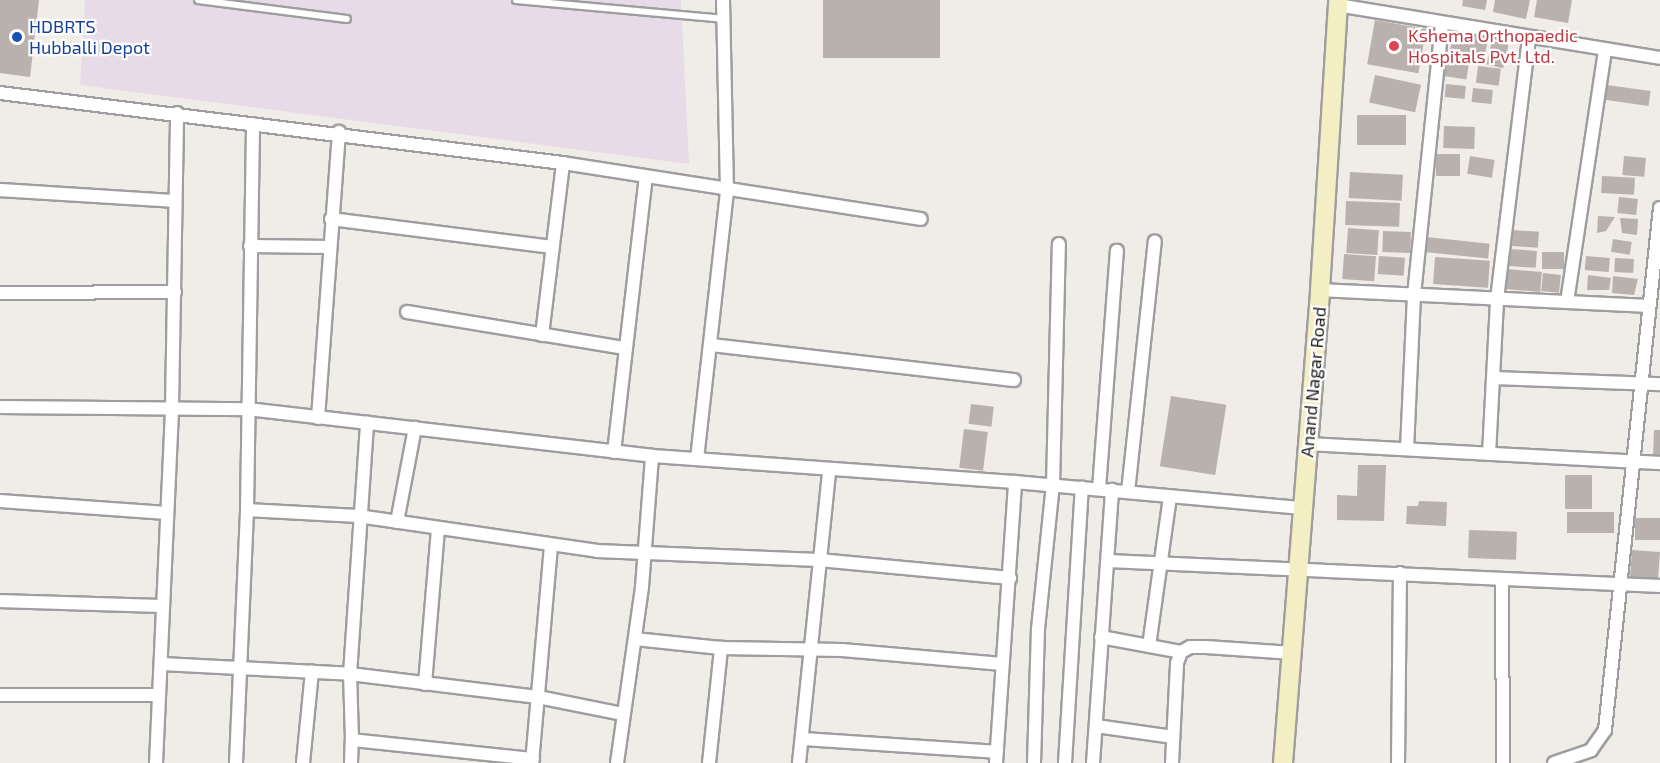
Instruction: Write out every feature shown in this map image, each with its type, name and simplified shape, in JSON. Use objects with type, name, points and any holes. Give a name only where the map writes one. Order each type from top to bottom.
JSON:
[{"type":"street","points":[[697,459],[727,191],[723,0]]},
{"type":"street","points":[[1337,3],[1442,23],[1660,58]]},
{"type":"street","name":"Anand Nagar Road","points":[[1283,763],[1320,290],[1337,3]]},
{"type":"street","points":[[1407,449],[1414,295],[1442,23]]},
{"type":"street","points":[[1489,454],[1497,299],[1529,37]]},
{"type":"street","points":[[1567,302],[1605,50]]},
{"type":"street","points":[[0,93],[253,124],[339,132],[563,162],[727,191],[921,219]]},
{"type":"street","points":[[156,763],[172,407],[177,113]]},
{"type":"street","points":[[236,763],[246,510],[253,124]]},
{"type":"street","points":[[318,418],[339,132]]},
{"type":"street","points":[[542,336],[563,162]]},
{"type":"street","points":[[614,452],[646,177]]},
{"type":"street","points":[[0,190],[175,201]]},
{"type":"street","points":[[1554,763],[1592,750],[1605,730],[1618,583],[1660,208]]},
{"type":"street","points":[[331,219],[552,247]]},
{"type":"street","points":[[1128,492],[1155,241]]},
{"type":"street","points":[[1034,763],[1038,629],[1053,485],[1059,244]]},
{"type":"street","points":[[250,246],[329,248]]},
{"type":"street","points":[[1093,763],[1108,561],[1106,490],[1117,251]]},
{"type":"street","points":[[1320,290],[1649,306]]},
{"type":"street","points":[[0,293],[175,292]]},
{"type":"street","points":[[407,312],[625,348]]},
{"type":"street","points":[[711,345],[1014,380]]},
{"type":"street","points":[[1493,378],[1660,384]]},
{"type":"street","points":[[0,407],[247,409],[652,456],[829,471],[1053,485],[1302,508]]},
{"type":"street","points":[[351,763],[351,674],[358,516],[367,423]]},
{"type":"street","points":[[398,522],[415,428]]},
{"type":"street","points":[[1309,444],[1660,462]]},
{"type":"street","points":[[617,763],[645,553],[652,456]]},
{"type":"street","points":[[799,763],[809,648],[829,471]]},
{"type":"street","points":[[802,739],[996,758],[1015,482]]},
{"type":"street","points":[[1065,763],[1082,488]]},
{"type":"street","points":[[1149,646],[1170,496]]},
{"type":"street","points":[[0,501],[167,513]]},
{"type":"street","points":[[246,510],[358,516],[550,546],[645,553],[819,560],[1010,578]]},
{"type":"street","points":[[425,684],[438,529]]},
{"type":"street","points":[[352,740],[532,761],[550,546]]},
{"type":"street","points":[[1108,561],[1660,586]]},
{"type":"street","points":[[1398,763],[1400,573]]},
{"type":"street","points":[[1502,580],[1503,763]]},
{"type":"street","points":[[0,601],[163,606]]},
{"type":"street","points":[[1101,638],[1181,652],[1190,647],[1206,647],[1293,653]]},
{"type":"street","points":[[635,639],[721,648],[809,648],[1002,664]]},
{"type":"street","points":[[709,763],[721,648]]},
{"type":"street","points":[[1172,763],[1177,663],[1181,652]]},
{"type":"street","points":[[162,664],[240,665],[351,674],[538,697],[623,714]]},
{"type":"street","points":[[303,763],[312,671]]},
{"type":"street","points":[[0,695],[159,695]]},
{"type":"street","points":[[1096,726],[1173,737]]},
{"type":"lane","points":[[198,0],[347,19]]},
{"type":"lane","points":[[516,0],[724,19]]},
{"type":"shaded area","points":[[85,0],[681,0],[689,164],[80,85]]},
{"type":"building","name":"HDBRTS Hubballi Depot","points":[[0,0],[39,0],[30,77],[0,73]]},
{"type":"building","points":[[823,0],[940,0],[940,58],[823,58]]},
{"type":"building","points":[[1463,0],[1487,0],[1485,10],[1462,6]]},
{"type":"building","points":[[1495,0],[1530,0],[1526,19],[1493,12]]},
{"type":"building","points":[[1537,0],[1572,0],[1568,23],[1534,17]]},
{"type":"building","points":[[1375,20],[1426,29],[1418,73],[1367,64]]},
{"type":"building","points":[[1454,31],[1488,38],[1483,63],[1449,55]]},
{"type":"building","points":[[1492,41],[1509,45],[1503,68],[1487,64]]},
{"type":"building","points":[[1445,61],[1469,65],[1466,80],[1443,76]]},
{"type":"building","points":[[1478,66],[1501,69],[1499,86],[1476,83]]},
{"type":"building","points":[[1375,75],[1421,85],[1415,112],[1369,102]]},
{"type":"building","points":[[1446,84],[1466,86],[1465,99],[1445,97]]},
{"type":"building","points":[[1607,85],[1651,91],[1648,106],[1605,100]]},
{"type":"building","points":[[1473,88],[1493,90],[1491,104],[1472,102]]},
{"type":"building","points":[[1357,115],[1406,115],[1406,145],[1357,145]]},
{"type":"building","points":[[1444,126],[1475,127],[1474,149],[1443,148]]},
{"type":"building","points":[[1436,154],[1460,154],[1460,176],[1436,176]]},
{"type":"building","points":[[1470,156],[1495,160],[1492,178],[1467,174]]},
{"type":"building","points":[[1624,156],[1646,158],[1644,177],[1622,175]]},
{"type":"building","points":[[1350,172],[1403,175],[1402,201],[1349,198]]},
{"type":"building","points":[[1602,176],[1635,178],[1634,195],[1601,193]]},
{"type":"building","points":[[1619,197],[1638,199],[1636,215],[1617,213]]},
{"type":"building","points":[[1346,201],[1400,203],[1399,227],[1345,225]]},
{"type":"building","points":[[1598,216],[1615,217],[1606,231],[1597,233]]},
{"type":"building","points":[[1620,218],[1638,219],[1637,235],[1622,233]]},
{"type":"building","points":[[1348,228],[1379,230],[1377,255],[1346,253]]},
{"type":"building","points":[[1513,230],[1539,232],[1538,248],[1512,246]]},
{"type":"building","points":[[1383,231],[1411,232],[1410,253],[1382,252]]},
{"type":"building","points":[[1426,237],[1490,244],[1488,259],[1424,252]]},
{"type":"building","points":[[1613,239],[1632,242],[1630,255],[1611,252]]},
{"type":"building","points":[[1510,249],[1537,251],[1536,268],[1509,266]]},
{"type":"building","points":[[1542,252],[1564,252],[1564,269],[1542,269]]},
{"type":"building","points":[[1344,254],[1376,256],[1374,281],[1342,279]]},
{"type":"building","points":[[1379,256],[1405,258],[1404,276],[1378,274]]},
{"type":"building","points":[[1586,256],[1610,258],[1609,272],[1585,270]]},
{"type":"building","points":[[1435,257],[1490,261],[1488,288],[1433,284]]},
{"type":"building","points":[[1615,258],[1634,259],[1633,273],[1614,272]]},
{"type":"building","points":[[1507,269],[1542,272],[1540,292],[1505,289]]},
{"type":"building","points":[[1543,273],[1561,275],[1559,293],[1541,291]]},
{"type":"building","points":[[1588,275],[1611,278],[1609,290],[1587,290]]},
{"type":"building","points":[[1613,276],[1638,279],[1634,295],[1612,293]]},
{"type":"building","points":[[1171,396],[1226,405],[1215,475],[1160,466]]},
{"type":"building","points":[[971,404],[994,407],[991,427],[969,424]]},
{"type":"building","points":[[964,429],[988,432],[983,471],[959,468]]},
{"type":"building","points":[[1654,430],[1660,430],[1660,456],[1653,455]]},
{"type":"building","points":[[1358,465],[1386,465],[1384,521],[1337,520],[1337,495],[1357,496]]},
{"type":"building","points":[[1565,475],[1592,475],[1592,509],[1565,509]]},
{"type":"building","points":[[1419,501],[1447,502],[1446,526],[1406,524],[1407,506],[1418,506]]},
{"type":"building","points":[[1567,512],[1614,512],[1614,533],[1567,533]]},
{"type":"building","points":[[1635,518],[1660,518],[1660,540],[1635,540]]},
{"type":"building","points":[[1469,530],[1517,532],[1516,560],[1468,558]]},
{"type":"building","points":[[1632,550],[1660,552],[1658,579],[1630,577]]},
{"type":"place","name":"HDBRTS Hubballi Depot","points":[[17,37]]},
{"type":"place","name":"Kshema Orthopaedic Hospitals Pvt. Ltd.","points":[[1394,46]]}]
